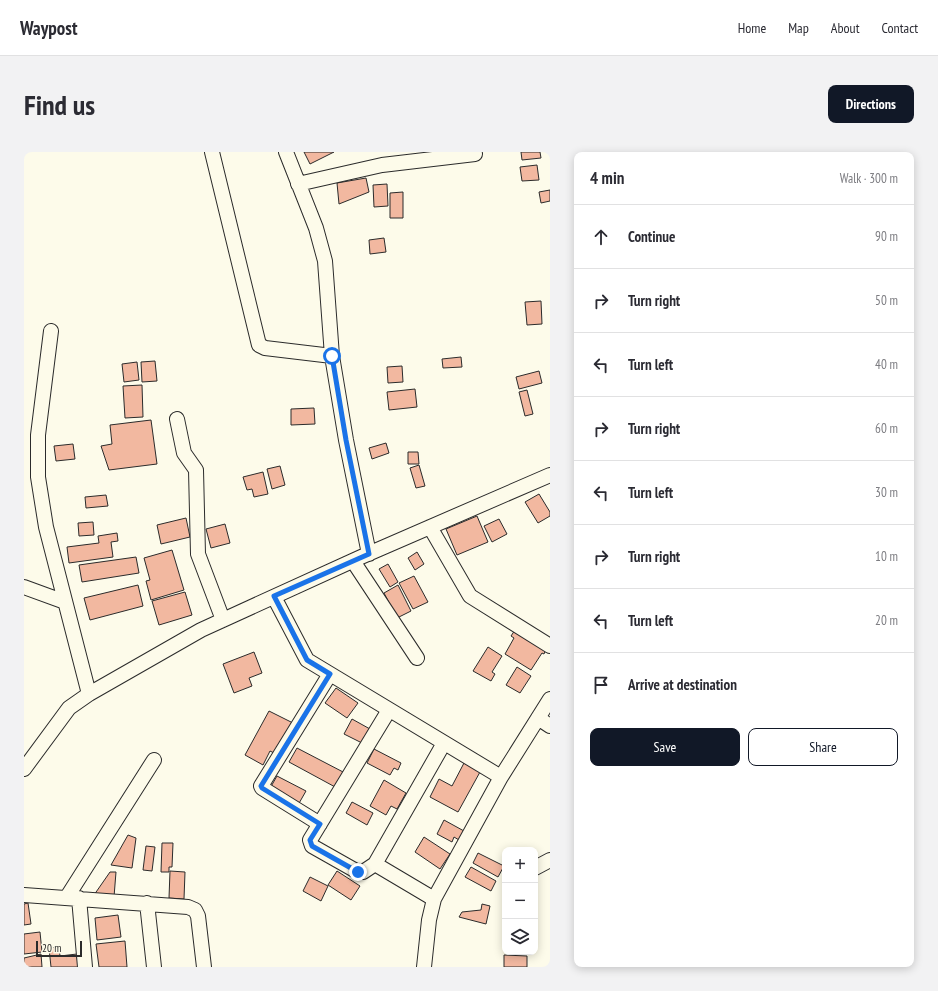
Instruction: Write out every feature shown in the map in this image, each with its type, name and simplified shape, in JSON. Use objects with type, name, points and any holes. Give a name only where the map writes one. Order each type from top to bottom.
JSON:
[{"type":"street","points":[[212,152],[259,345],[265,348],[332,356]]},
{"type":"street","points":[[286,152],[316,228],[325,261],[332,356],[346,440],[369,554]]},
{"type":"street","points":[[298,184],[382,166],[474,154]]},
{"type":"street","points":[[51,331],[38,435],[38,477],[46,527],[64,602],[89,694]]},
{"type":"street","points":[[177,419],[184,454],[196,470],[198,554],[223,620]]},
{"type":"street","points":[[24,769],[69,708],[89,694],[201,630],[274,596],[550,475]]},
{"type":"street","points":[[430,527],[470,596],[550,646]]},
{"type":"street","points":[[353,561],[417,658]]},
{"type":"street","points":[[24,587],[64,602]]},
{"type":"street","points":[[274,596],[307,660],[501,777]]},
{"type":"street","points":[[320,824],[261,786],[330,674]]},
{"type":"street","points":[[424,967],[429,920],[434,899],[501,777],[550,699]]},
{"type":"street","points":[[389,710],[310,840],[312,846],[358,872],[363,872],[375,864],[444,743]]},
{"type":"street","points":[[538,718],[550,726]]},
{"type":"street","points":[[85,967],[73,897],[154,760]]},
{"type":"street","points":[[538,866],[550,860]]},
{"type":"street","points":[[375,864],[434,899]]},
{"type":"street","points":[[24,895],[73,897],[188,907],[194,910],[198,916],[204,967]]},
{"type":"street","points":[[147,903],[154,967]]},
{"type":"building","points":[[304,152],[334,152],[310,164]]},
{"type":"building","points":[[521,152],[540,152],[541,158],[522,160]]},
{"type":"building","points":[[537,165],[539,180],[522,181],[520,167]]},
{"type":"building","points":[[366,178],[369,192],[339,204],[337,183]]},
{"type":"building","points":[[387,184],[388,206],[374,207],[373,185]]},
{"type":"building","points":[[550,190],[550,201],[541,203],[539,192]]},
{"type":"building","points":[[403,192],[403,218],[390,218],[390,193]]},
{"type":"building","points":[[384,238],[386,252],[370,254],[369,240]]},
{"type":"building","points":[[541,301],[542,324],[527,325],[525,302]]},
{"type":"building","points":[[461,357],[462,367],[443,368],[442,359]]},
{"type":"building","points":[[155,361],[157,381],[142,382],[141,362]]},
{"type":"building","points":[[137,362],[139,380],[124,382],[122,364]]},
{"type":"building","points":[[402,366],[403,382],[388,383],[387,367]]},
{"type":"building","points":[[539,371],[542,383],[519,389],[516,377]]},
{"type":"building","points":[[142,385],[143,417],[125,418],[123,386]]},
{"type":"building","points":[[415,389],[417,407],[389,410],[387,392]]},
{"type":"building","points":[[527,390],[533,414],[525,416],[519,392]]},
{"type":"building","points":[[314,408],[315,424],[291,425],[291,409]]},
{"type":"building","points":[[151,420],[157,464],[109,470],[101,446],[112,444],[110,425]]},
{"type":"building","points":[[386,443],[389,453],[372,459],[369,448]]},
{"type":"building","points":[[73,444],[75,459],[56,461],[54,446]]},
{"type":"building","points":[[408,452],[418,452],[419,464],[408,464]]},
{"type":"building","points":[[419,465],[425,486],[416,488],[410,468]]},
{"type":"building","points":[[280,466],[285,485],[272,489],[267,469]]},
{"type":"building","points":[[263,472],[268,494],[254,497],[252,489],[247,490],[243,477]]},
{"type":"building","points":[[539,494],[550,512],[550,516],[538,523],[525,502]]},
{"type":"building","points":[[106,495],[108,506],[86,508],[85,497]]},
{"type":"building","points":[[477,516],[488,542],[457,555],[446,529]]},
{"type":"building","points":[[186,518],[190,537],[161,544],[157,525]]},
{"type":"building","points":[[499,519],[507,534],[492,542],[484,526]]},
{"type":"building","points":[[93,522],[94,535],[79,536],[78,523]]},
{"type":"building","points":[[225,524],[230,543],[211,548],[206,529]]},
{"type":"building","points":[[117,533],[118,541],[111,542],[113,557],[69,563],[67,547],[99,543],[98,536]]},
{"type":"building","points":[[172,550],[184,590],[151,600],[146,581],[150,580],[144,558]]},
{"type":"building","points":[[417,552],[424,564],[415,570],[408,558]]},
{"type":"building","points":[[136,557],[139,573],[82,582],[79,565]]},
{"type":"building","points":[[388,564],[398,582],[390,587],[379,569]]},
{"type":"building","points":[[414,576],[428,602],[413,609],[399,583]]},
{"type":"building","points":[[138,585],[143,606],[90,620],[84,598]]},
{"type":"building","points":[[398,585],[411,611],[397,618],[384,593]]},
{"type":"building","points":[[185,592],[192,615],[159,625],[152,601]]},
{"type":"building","points":[[515,630],[546,649],[544,654],[542,653],[531,670],[505,654],[514,638],[511,636]]},
{"type":"building","points":[[488,647],[502,656],[492,672],[495,674],[491,681],[473,671]]},
{"type":"building","points":[[254,652],[262,673],[249,678],[252,686],[234,693],[223,664]]},
{"type":"building","points":[[517,667],[531,676],[520,693],[506,685]]},
{"type":"building","points":[[336,688],[358,703],[347,718],[325,703]]},
{"type":"building","points":[[269,711],[295,724],[278,755],[270,751],[263,765],[245,755]]},
{"type":"building","points":[[352,719],[370,729],[362,743],[344,734]]},
{"type":"building","points":[[297,748],[345,773],[337,788],[289,762]]},
{"type":"building","points":[[374,749],[401,763],[398,770],[394,768],[390,775],[367,763]]},
{"type":"building","points":[[464,763],[480,772],[458,812],[430,797],[439,779],[452,786]]},
{"type":"building","points":[[277,776],[306,791],[298,805],[269,790]]},
{"type":"building","points":[[384,780],[406,793],[397,809],[391,806],[386,815],[370,806]]},
{"type":"building","points":[[352,802],[373,813],[367,825],[346,813]]},
{"type":"building","points":[[444,820],[464,831],[459,840],[454,837],[452,842],[437,834]]},
{"type":"building","points":[[128,835],[136,838],[132,868],[111,865]]},
{"type":"building","points":[[424,837],[450,854],[440,869],[415,852]]},
{"type":"building","points":[[162,843],[173,843],[172,867],[169,867],[169,872],[161,872]]},
{"type":"building","points":[[146,846],[155,847],[152,871],[143,870]]},
{"type":"building","points":[[478,853],[502,865],[502,870],[498,877],[473,863]]},
{"type":"building","points":[[471,867],[496,881],[491,891],[465,877]]},
{"type":"building","points":[[170,871],[185,872],[184,899],[169,898]]},
{"type":"building","points":[[337,871],[360,886],[351,900],[328,885]]},
{"type":"building","points":[[110,872],[116,872],[114,897],[94,895]]},
{"type":"building","points":[[310,877],[328,886],[321,901],[303,891]]},
{"type":"building","points":[[28,903],[31,924],[24,925],[24,904]]},
{"type":"building","points":[[482,904],[490,906],[486,924],[459,917],[462,912],[481,910]]},
{"type":"building","points":[[118,915],[121,937],[97,940],[95,918]]},
{"type":"building","points":[[40,932],[42,952],[24,954],[24,934]]},
{"type":"building","points":[[125,941],[127,967],[99,967],[96,944]]},
{"type":"building","points":[[59,947],[60,956],[77,954],[78,967],[51,967],[49,948]]},
{"type":"building","points":[[41,954],[42,967],[24,967],[24,958]]},
{"type":"building","points":[[504,955],[527,956],[527,967],[504,967]]},
{"type":"route","points":[[332,356],[346,440],[369,554],[274,596],[307,660],[330,674],[261,783],[261,786],[320,824],[310,840],[312,846],[358,872]]}]
